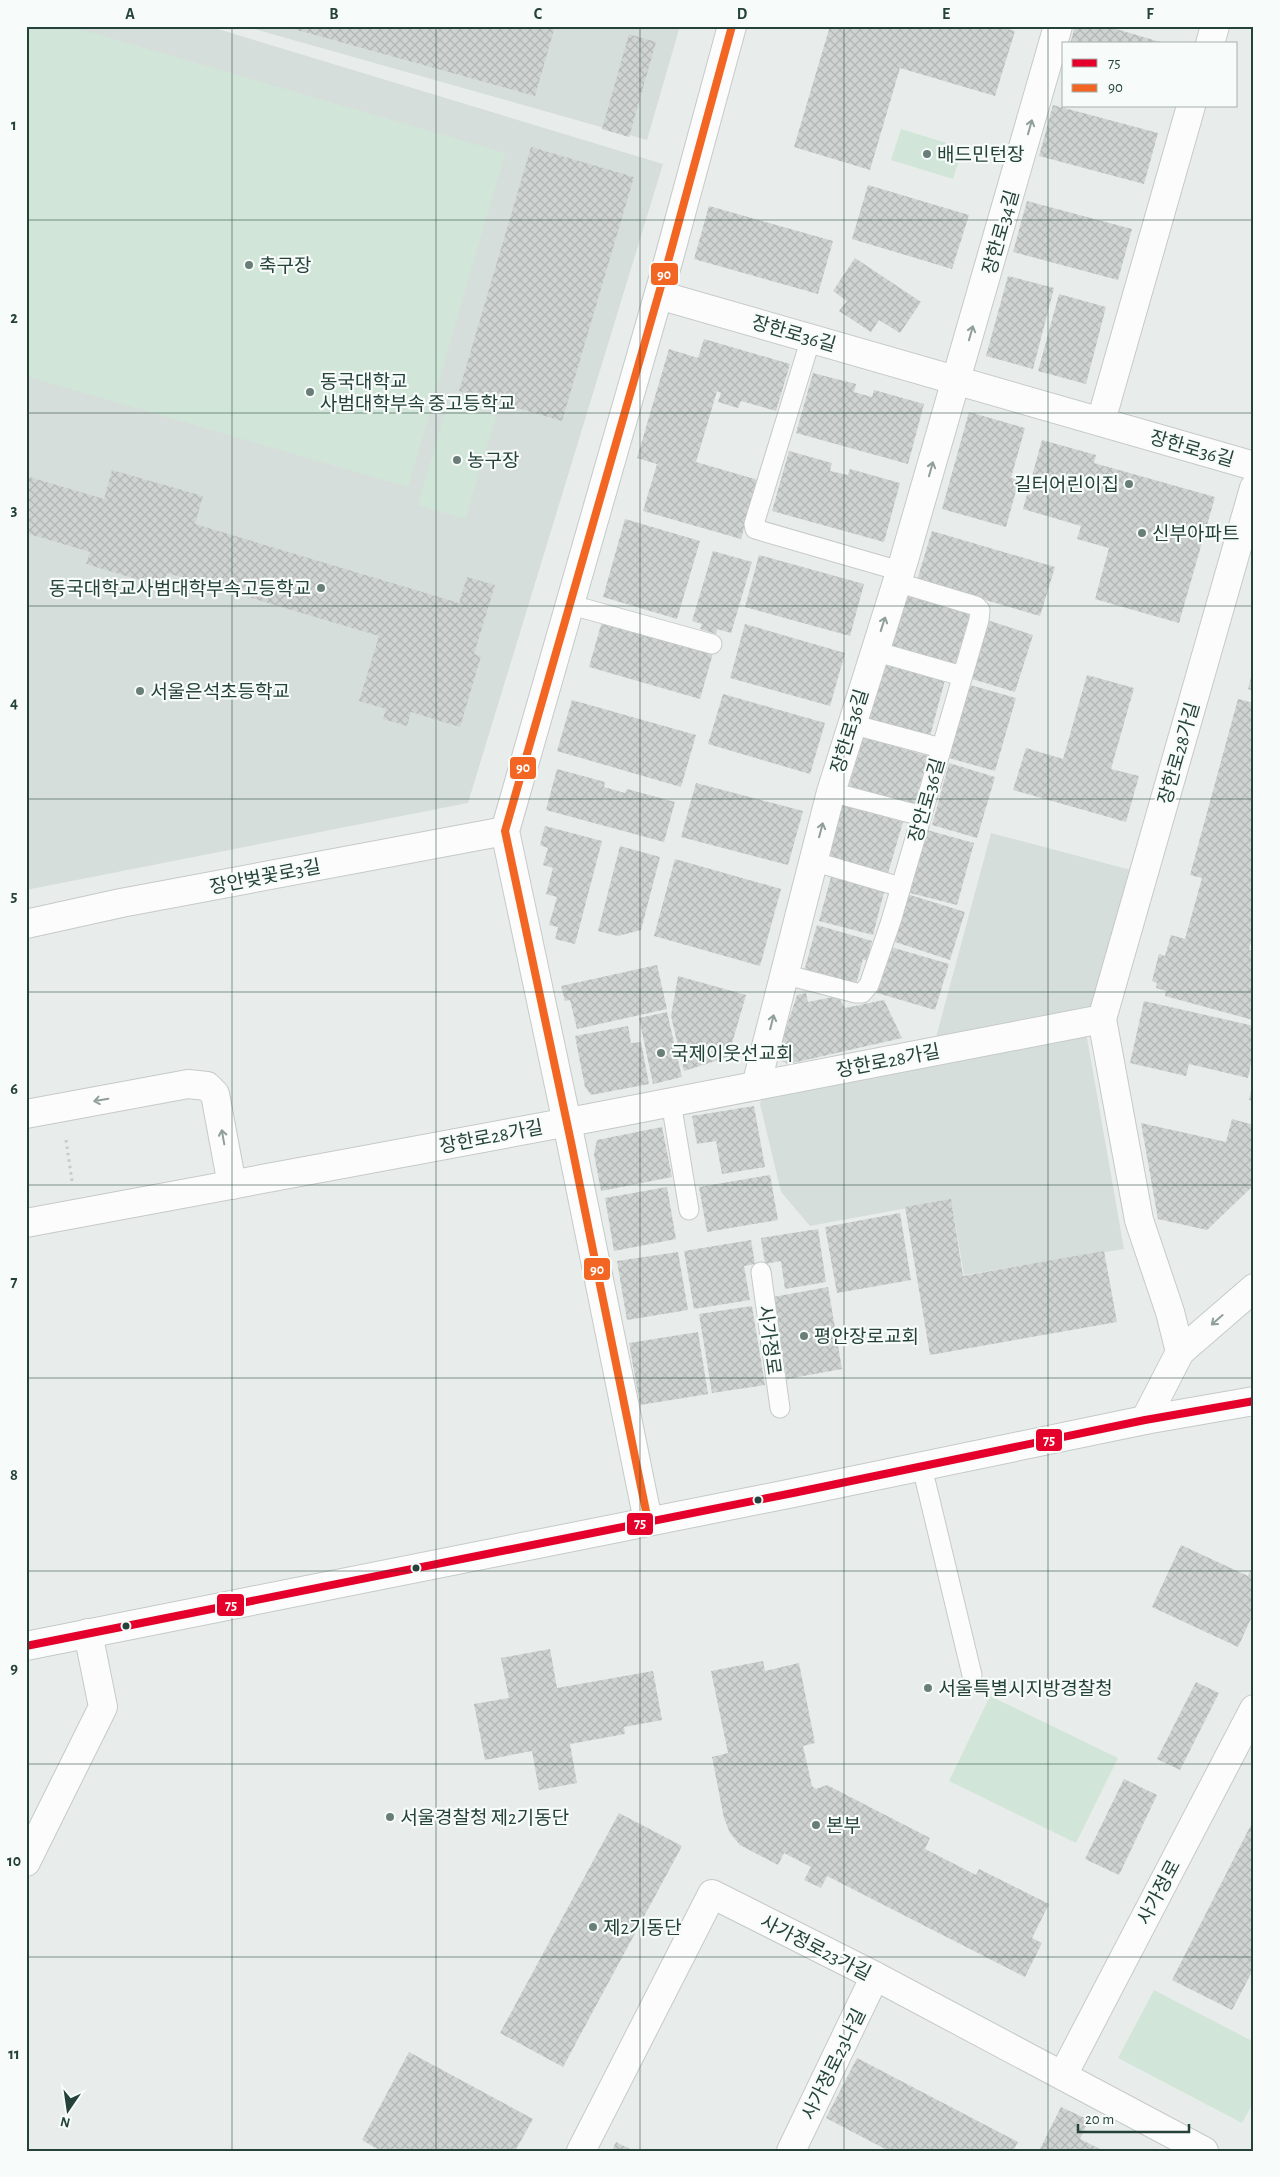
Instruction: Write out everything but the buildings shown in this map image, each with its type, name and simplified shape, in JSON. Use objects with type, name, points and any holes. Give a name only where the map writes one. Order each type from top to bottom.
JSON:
[{"type":"street","points":[[648,1521],[567,1122],[505,831],[568,604],[658,296],[732,26]]},
{"type":"street","name":"장한로34길","points":[[957,380],[1058,26]]},
{"type":"street","points":[[1211,42],[1215,26]]},
{"type":"street","points":[[1101,422],[1190,108]]},
{"type":"street","name":"장한로36길","points":[[658,296],[811,338],[1254,466]]},
{"type":"street","name":"장한로36길","points":[[756,1086],[812,861],[850,724],[898,577],[957,380]]},
{"type":"street","name":"장한로28가길","points":[[1180,1352],[1170,1312],[1140,1220],[1102,1019],[1254,488]]},
{"type":"street","name":"장안벚꽃로3길","points":[[26,924],[130,901],[505,831]]},
{"type":"street","name":"장한로28가길","points":[[26,1223],[567,1122],[1102,1019]]},
{"type":"street","points":[[26,1114],[188,1084],[206,1086],[215,1094],[232,1185]]},
{"type":"street","points":[[1145,1420],[1180,1352],[1254,1288]]},
{"type":"street","points":[[26,1646],[1145,1420],[1254,1402]]},
{"type":"street","points":[[26,1862],[103,1707],[88,1633]]},
{"type":"street","name":"사가정로","points":[[1063,2076],[1254,1709]]},
{"type":"street","name":"사가정로23가길","points":[[581,2151],[712,1894],[875,1976],[1063,2076],[1171,2143],[1204,2151]]},
{"type":"street","name":"사가정로23나길","points":[[791,2151],[875,1976]]},
{"type":"lane","points":[[811,338],[757,516],[755,529],[898,577]]},
{"type":"lane","name":"장안로36길","points":[[783,974],[862,993],[869,985],[901,887],[942,748],[980,610],[976,606],[898,577]]},
{"type":"lane","points":[[568,604],[712,644]]},
{"type":"lane","points":[[874,651],[962,676]]},
{"type":"lane","points":[[850,724],[942,748]]},
{"type":"lane","points":[[831,792],[922,816]]},
{"type":"lane","points":[[812,861],[901,887]]},
{"type":"lane","points":[[671,1102],[689,1210]]},
{"type":"lane","name":"사가정로","points":[[761,1272],[780,1408]]},
{"type":"lane","points":[[922,1466],[972,1675]]},
{"type":"path","points":[[60,1108],[77,1214]]},
{"type":"shaded area","name":"동국대학교 사범대학부속 중고등학교","points":[[26,26],[208,26],[663,164],[468,803],[26,890]]},
{"type":"shaded area","points":[[243,26],[680,26],[647,140]]},
{"type":"shaded area","points":[[991,833],[1131,870],[1086,1032],[1124,1249],[964,1275],[951,1200],[810,1226],[781,1192],[760,1104],[773,1072],[935,1041]]},
{"type":"green space","name":"축구장","points":[[26,26],[69,26],[505,153],[408,487],[26,376]]},
{"type":"green space","name":"배드민턴장","points":[[901,129],[963,148],[953,179],[891,160]]},
{"type":"green space","name":"농구장","points":[[448,403],[496,416],[465,519],[418,505]]},
{"type":"green space","points":[[990,1696],[1118,1758],[1076,1843],[949,1781]]},
{"type":"green space","points":[[1154,1990],[1254,2042],[1254,2101],[1242,2123],[1118,2058]]},
{"type":"transit line","name":"90","points":[[648,1521],[571,1142],[505,831],[669,258],[732,26]]},
{"type":"transit line","name":"75","points":[[26,1646],[793,1493],[1145,1420],[1254,1401]]},
{"type":"place","name":"배드민턴장","points":[[927,154]]},
{"type":"place","name":"축구장","points":[[249,265]]},
{"type":"place","name":"동국대학교 사범대학부속 중고등학교","points":[[310,392]]},
{"type":"place","name":"농구장","points":[[457,460]]},
{"type":"place","name":"길터어린이집","points":[[1129,484]]},
{"type":"place","name":"신부아파트","points":[[1142,533]]},
{"type":"place","name":"동국대학교사범대학부속고등학교","points":[[321,588]]},
{"type":"place","name":"서울은석초등학교","points":[[140,691]]},
{"type":"place","name":"국제이웃선교회","points":[[661,1053]]},
{"type":"place","name":"평안장로교회","points":[[804,1336]]},
{"type":"place","name":"서울특별시지방경찰청","points":[[928,1688]]},
{"type":"place","name":"서울경찰청 제2기동단","points":[[390,1817]]},
{"type":"place","name":"본부","points":[[816,1825]]},
{"type":"place","name":"제2기동단","points":[[593,1927]]}]
